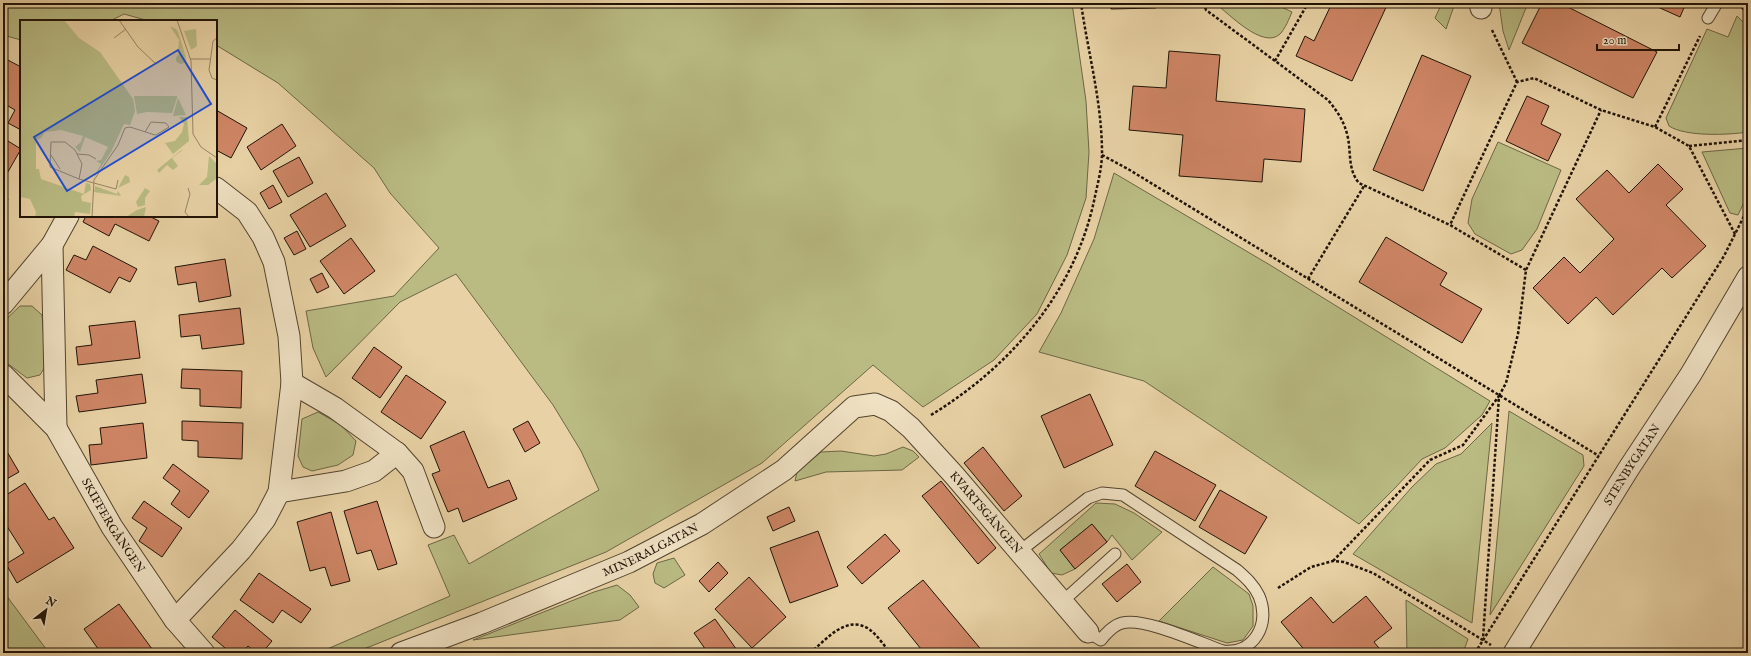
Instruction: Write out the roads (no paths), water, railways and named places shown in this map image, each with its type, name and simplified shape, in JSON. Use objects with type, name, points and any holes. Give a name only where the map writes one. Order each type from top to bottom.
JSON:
[{"type":"street","points":[[175,620],[241,550],[265,519],[279,492],[292,383],[289,336],[274,262],[264,237],[247,212],[217,189]]},
{"type":"street","points":[[3,304],[52,245],[67,217]]},
{"type":"street","name":"SKIFFERGÅNGEN","points":[[52,245],[56,428]]},
{"type":"street","name":"STENBYGATAN","points":[[1514,653],[1625,474],[1691,374],[1748,277]]},
{"type":"street","name":"SKIFFERGÅNGEN","points":[[3,375],[56,428],[112,528],[175,620],[204,653]]},
{"type":"street","points":[[292,383],[335,408],[397,453],[413,471],[434,527]]},
{"type":"street","name":"KVARTSGÅNGEN","points":[[874,404],[891,411],[911,428],[1020,551],[1088,632]]},
{"type":"street","name":"MINERALGATAN","points":[[401,653],[482,623],[629,562],[702,524],[784,470],[854,407],[874,404]]},
{"type":"street","points":[[279,492],[346,481],[374,471],[397,453]]},
{"type":"lane","points":[[1708,18],[1717,3]]},
{"type":"lane","points":[[1020,551],[1088,498],[1102,493],[1116,493],[1123,495],[1237,570],[1253,585],[1260,598],[1263,617],[1259,633],[1254,641],[1242,650],[1232,652],[1223,651],[1150,625],[1134,622],[1122,623],[1115,626],[1100,640],[1088,632]]},
{"type":"lane","points":[[1063,602],[1115,554]]}]
